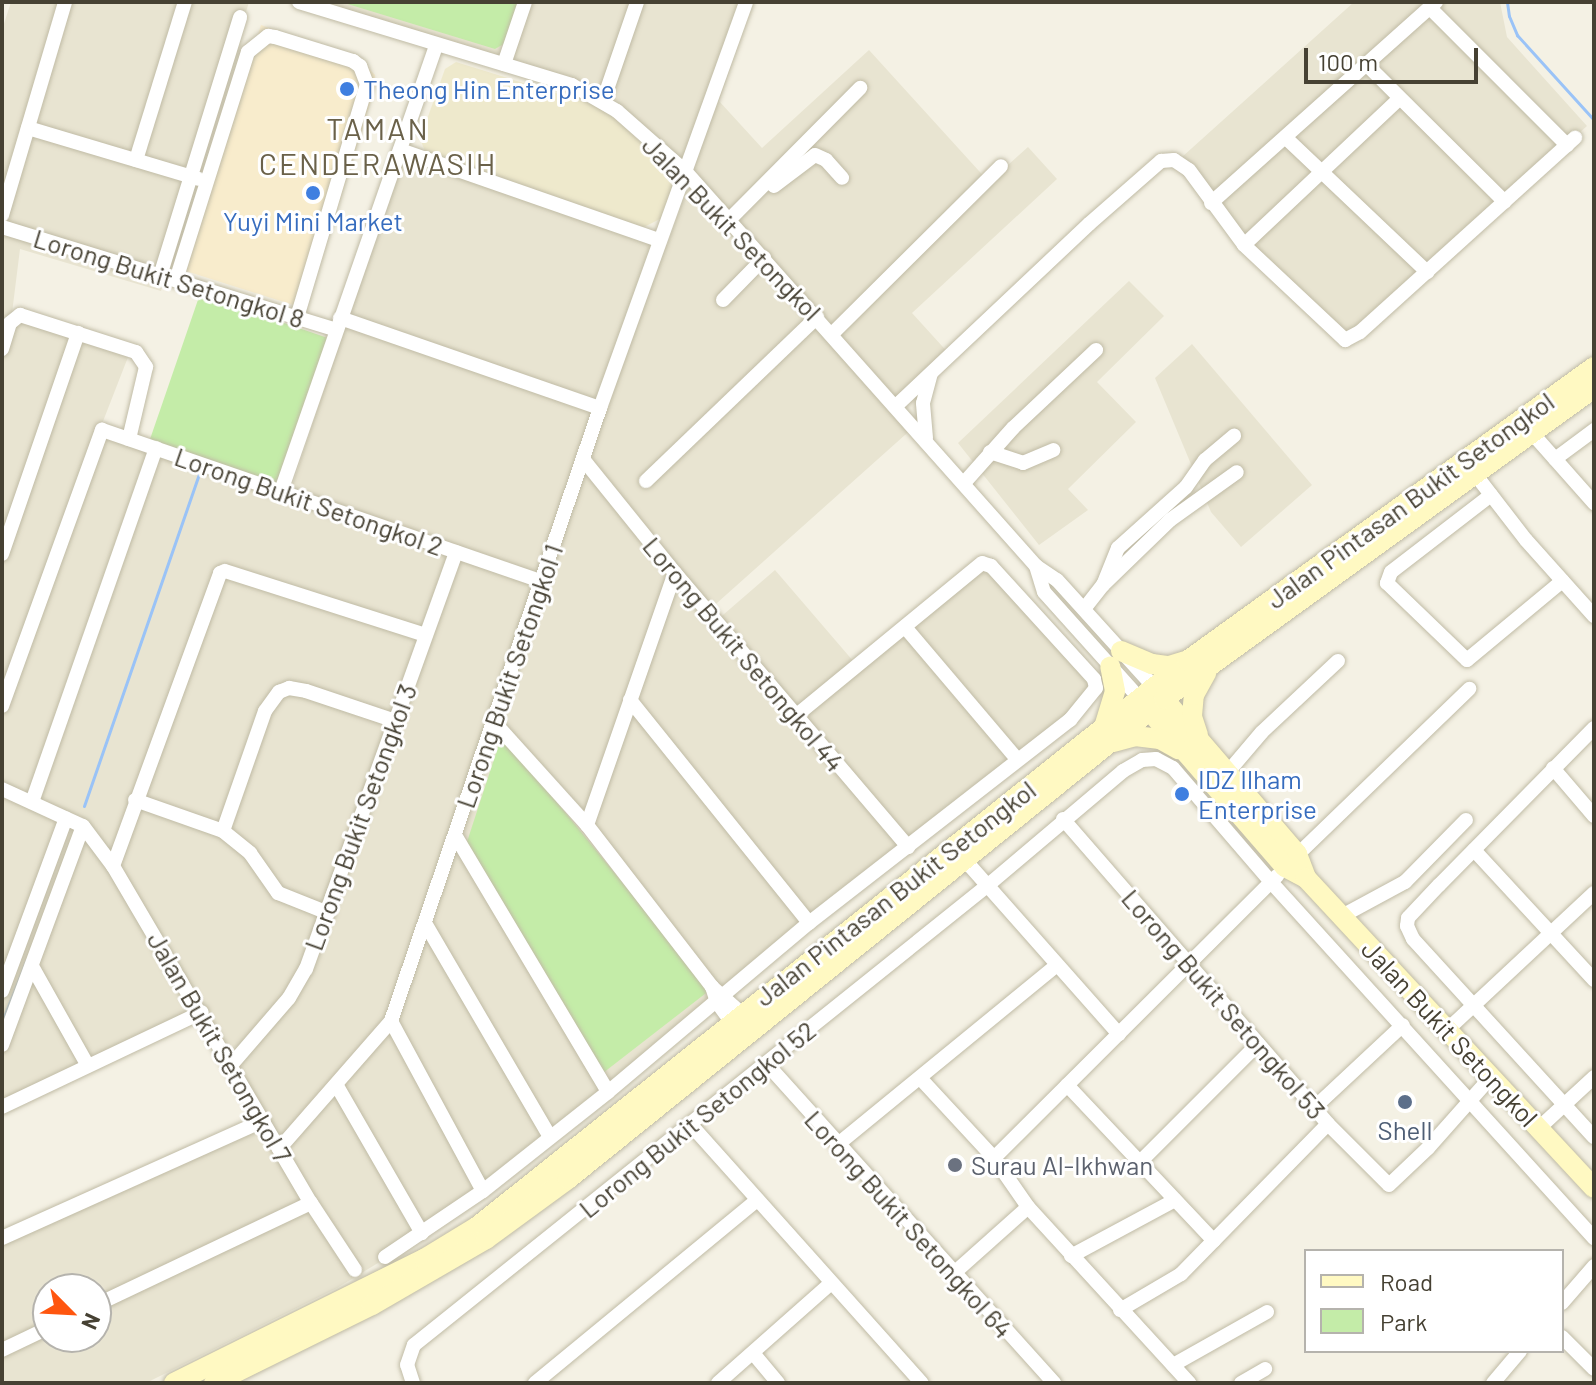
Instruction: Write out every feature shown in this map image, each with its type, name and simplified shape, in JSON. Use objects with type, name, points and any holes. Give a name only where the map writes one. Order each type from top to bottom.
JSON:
[{"type":"main road","name":"Jalan Pintasan Bukit Setongkol","points":[[1152,699],[1187,661],[1594,367]]},
{"type":"main road","name":"Jalan Pintasan Bukit Setongkol","points":[[174,1383],[424,1259],[478,1226],[737,1018],[1152,699],[1219,660],[1594,388]]},
{"type":"main road","points":[[1198,736],[1192,716],[1194,695],[1203,676],[1219,660]]},
{"type":"main road","points":[[1181,751],[1160,739],[1107,735],[1113,704],[1108,665],[1169,666],[1187,661]]},
{"type":"main road","name":"Jalan Bukit Setongkol","points":[[1152,699],[1198,736],[1228,772],[1284,868]]},
{"type":"main road","name":"Jalan Bukit Setongkol","points":[[1152,699],[1181,751],[1284,868],[1306,878],[1594,1188]]},
{"type":"main road","name":"Jalan Pintasan Bukit Setongkol","points":[[214,1383],[372,1305],[486,1239],[975,872],[1107,735]]},
{"type":"street","points":[[2,215],[65,2]]},
{"type":"street","points":[[136,160],[185,2]]},
{"type":"street","name":"Jalan Bukit Setongkol","points":[[299,2],[572,85],[603,101],[734,214],[764,258],[1036,566],[1057,580],[1084,609],[1108,665]]},
{"type":"street","points":[[504,64],[525,2]]},
{"type":"street","points":[[603,101],[637,2]]},
{"type":"street","name":"Lorong Bukit Setongkol 1","points":[[279,1149],[391,1021],[600,408],[746,2]]},
{"type":"street","points":[[897,405],[1089,224],[1161,161],[1174,160],[1189,170],[1211,203],[1244,245],[1345,340],[1360,332],[1571,142],[1433,5],[1211,203]]},
{"type":"street","points":[[160,276],[240,17]]},
{"type":"street","points":[[176,280],[248,52],[268,36],[353,61],[360,66],[366,93],[297,317]]},
{"type":"street","points":[[281,491],[436,45]]},
{"type":"street","points":[[1367,65],[1505,202]]},
{"type":"street","points":[[734,214],[860,88]]},
{"type":"street","points":[[1244,245],[1400,98]]},
{"type":"street","points":[[28,128],[207,181]]},
{"type":"street","points":[[1286,138],[1427,272]]},
{"type":"street","points":[[400,150],[659,240]]},
{"type":"street","points":[[734,214],[749,207],[815,155],[826,160],[842,178]]},
{"type":"street","points":[[832,334],[1001,166]]},
{"type":"street","name":"Lorong Bukit Setongkol 8","points":[[2,227],[297,317],[338,324],[600,408]]},
{"type":"street","points":[[723,300],[764,258]]},
{"type":"street","points":[[2,349],[10,323],[20,315],[136,352],[146,367],[129,439]]},
{"type":"street","points":[[646,481],[817,317]]},
{"type":"street","points":[[2,554],[78,333]]},
{"type":"street","points":[[964,483],[990,452],[1096,350]]},
{"type":"street","points":[[926,438],[923,403],[931,374]]},
{"type":"street","points":[[876,382],[914,390]]},
{"type":"street","points":[[2,706],[102,430],[156,448]]},
{"type":"street","points":[[1555,459],[1594,430]]},
{"type":"street","points":[[1532,433],[1594,503]]},
{"type":"street","points":[[1103,585],[1118,548],[1186,487],[1205,460],[1234,436]]},
{"type":"street","name":"Lorong Bukit Setongkol 2","points":[[32,802],[156,448],[543,582]]},
{"type":"street","points":[[990,452],[1023,463],[1053,450]]},
{"type":"street","name":"Lorong Bukit Setongkol 44","points":[[583,459],[675,573],[908,847]]},
{"type":"street","points":[[1084,609],[1103,585],[1170,520],[1237,472]]},
{"type":"street","points":[[1475,474],[1594,616]]},
{"type":"street","points":[[1491,495],[1391,572],[1387,583],[1467,660],[1562,581]]},
{"type":"street","name":"Lorong Bukit Setongkol 3","points":[[232,1064],[289,998],[328,913],[456,552]]},
{"type":"street","points":[[385,1257],[483,1191],[608,1092],[809,923],[1070,720],[1093,696],[1108,665],[991,566],[982,563],[797,715]]},
{"type":"street","name":"Jalan Bukit Setongkol","points":[[1036,566],[1044,592],[1108,665],[1152,699]]},
{"type":"street","points":[[113,866],[220,573],[225,571],[425,635]]},
{"type":"street","points":[[587,825],[675,573]]},
{"type":"street","points":[[905,627],[1017,759]]},
{"type":"street","points":[[1228,772],[1262,732],[1338,661]]},
{"type":"street","points":[[223,831],[265,711],[279,692],[289,688],[306,691],[395,721]]},
{"type":"street","points":[[994,1158],[1284,868],[1469,689]]},
{"type":"street","points":[[630,700],[809,923]]},
{"type":"street","points":[[493,721],[587,825],[737,1018]]},
{"type":"street","name":"Jalan Bukit Setongkol","points":[[1594,728],[1408,918],[1408,932],[1594,1137]]},
{"type":"street","name":"Lorong Bukit Setongkol 52","points":[[413,1383],[407,1365],[409,1354],[436,1327],[766,1063],[975,872],[1063,819],[1142,760],[1156,759],[1173,768],[1284,868],[1403,1025],[1594,1238]]},
{"type":"street","points":[[1553,768],[1594,816]]},
{"type":"street","points":[[2,789],[83,826],[2,1045]]},
{"type":"street","points":[[135,800],[223,831],[250,853],[278,893],[328,913]]},
{"type":"street","points":[[2,991],[66,818]]},
{"type":"street","name":"Lorong Bukit Setongkol 53","points":[[1063,819],[1191,962],[1328,1124],[1389,1185],[1471,1101]]},
{"type":"street","points":[[1342,916],[1405,882],[1466,820]]},
{"type":"street","name":"Jalan Bukit Setongkol 7","points":[[83,826],[113,866],[202,1012],[311,1203],[355,1270]]},
{"type":"street","points":[[455,835],[608,1092]]},
{"type":"street","points":[[1474,850],[1594,980]]},
{"type":"street","points":[[975,872],[1119,1034]]},
{"type":"street","points":[[1447,1030],[1594,893]]},
{"type":"street","points":[[425,923],[550,1137]]},
{"type":"street","points":[[837,1145],[1057,965]]},
{"type":"street","points":[[33,968],[88,1066]]},
{"type":"street","points":[[2,1107],[202,1012]]},
{"type":"street","points":[[391,1021],[483,1191]]},
{"type":"street","points":[[1315,1107],[1403,1025]]},
{"type":"street","points":[[1138,1164],[1258,1044]]},
{"type":"street","name":"Lorong Bukit Setongkol 64","points":[[766,1063],[1054,1383]]},
{"type":"street","points":[[1471,1101],[1491,1077]]},
{"type":"street","points":[[1539,1128],[1594,1077]]},
{"type":"street","points":[[920,1078],[994,1158],[1028,1207],[1071,1256],[1189,1383]]},
{"type":"street","points":[[1067,1085],[1138,1164],[1214,1241]]},
{"type":"street","points":[[337,1086],[422,1233]]},
{"type":"street","points":[[2,1238],[264,1120]]},
{"type":"street","points":[[1120,1310],[1181,1274],[1328,1124]]},
{"type":"street","points":[[691,1125],[922,1383]]},
{"type":"street","points":[[535,1383],[757,1200]]},
{"type":"street","points":[[1071,1256],[1175,1200]]},
{"type":"street","points":[[112,1297],[311,1203]]},
{"type":"street","points":[[954,1273],[1028,1207]]},
{"type":"street","points":[[1564,1301],[1594,1266]]},
{"type":"street","points":[[718,1383],[831,1283]]},
{"type":"street","points":[[1173,1365],[1267,1312]]},
{"type":"street","points":[[2,1350],[32,1336]]},
{"type":"street","points":[[1564,1339],[1594,1369]]},
{"type":"street","points":[[753,1353],[778,1383]]},
{"type":"street","points":[[1493,1383],[1518,1353]]},
{"type":"street","points":[[1241,1383],[1265,1369]]},
{"type":"street","points":[[550,1371],[560,1383]]},
{"type":"shaded area","points":[[11,2],[249,2],[161,291],[20,249],[12,313],[130,352],[100,429],[288,498],[403,153],[667,245],[692,175],[609,102],[299,2],[753,2],[719,101],[762,148],[869,50],[989,182],[1028,147],[1057,179],[912,313],[952,357],[899,407],[915,426],[708,611],[716,621],[775,570],[860,669],[988,559],[1098,690],[424,1235],[337,1288],[146,1383],[2,1383],[2,1241],[260,1125],[198,1010],[2,1105],[2,30]]},
{"type":"shaded area","points":[[1354,2],[1500,2],[1507,37],[1587,126],[1352,336],[1246,245],[1196,167],[1182,157]]},
{"type":"shaded area","points":[[261,25],[362,61],[375,75],[375,88],[306,309],[186,271]]},
{"type":"shaded area","points":[[456,62],[604,108],[678,177],[662,218],[642,228],[425,151],[420,139],[445,69]]},
{"type":"shaded area","points":[[1129,281],[1164,316],[1097,382],[1136,422],[1068,489],[1088,510],[1039,545],[958,443]]},
{"type":"shaded area","points":[[1192,344],[1312,485],[1241,547],[1211,512],[1155,378]]},
{"type":"green space","points":[[341,2],[521,2],[509,41],[495,49]]},
{"type":"green space","points":[[200,294],[331,339],[280,488],[149,442]]},
{"type":"green space","points":[[502,735],[710,990],[603,1073],[465,848]]},
{"type":"waterway","points":[[1507,2],[1517,35],[1594,120]]},
{"type":"waterway","points":[[84,806],[199,474]]},
{"type":"waterway","points":[[2,1022],[26,961]]},
{"type":"place","name":"Theong Hin Enterprise","points":[[347,89]]},
{"type":"place","name":"Yuyi Mini Market","points":[[313,193]]},
{"type":"place","name":"IDZ Ilham Enterprise","points":[[1182,794]]},
{"type":"place","name":"Shell","points":[[1405,1102]]},
{"type":"place","name":"Surau Al-Ikhwan","points":[[955,1165]]},
{"type":"district","name":"TAMAN CENDERAWASIH","points":[[378,145]]}]
